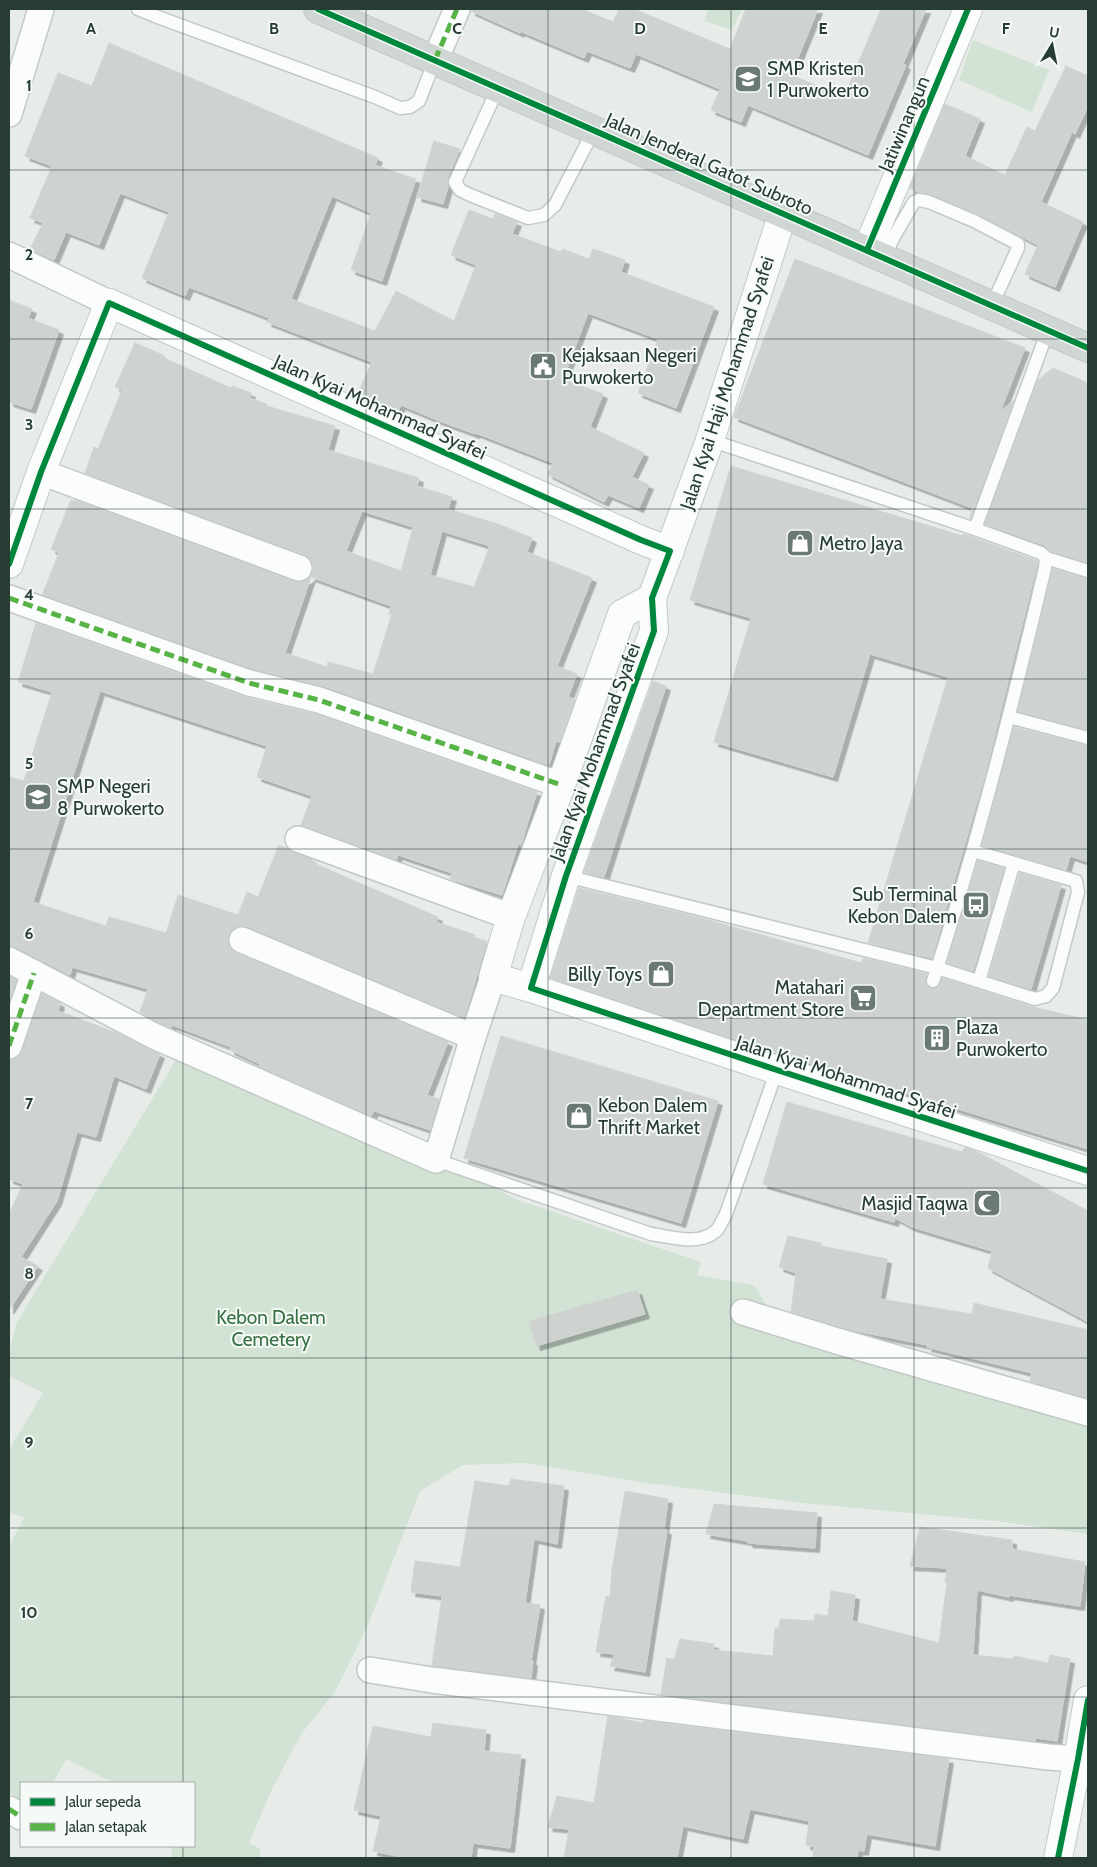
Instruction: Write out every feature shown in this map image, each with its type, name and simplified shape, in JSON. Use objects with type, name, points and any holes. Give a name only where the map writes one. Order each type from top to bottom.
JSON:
[{"type":"main road","name":"Jalan Jenderal Gatot Subroto","points":[[318,9],[1088,348]]},
{"type":"street","points":[[9,114],[41,9]]},
{"type":"street","points":[[435,60],[457,9]]},
{"type":"street","name":"Jatiwinangun","points":[[876,254],[968,9]]},
{"type":"street","name":"Jalan Kyai Haji Mohammad Syafei","points":[[670,552],[710,440],[783,213]]},
{"type":"street","points":[[9,255],[109,303],[41,472],[14,530],[9,564]]},
{"type":"street","name":"Jalan Kyai Mohammad Syafei","points":[[109,303],[670,552],[652,598],[654,630],[566,876],[532,988],[776,1070],[898,1105],[1088,1171]]},
{"type":"street","points":[[41,472],[299,568]]},
{"type":"street","points":[[9,598],[248,683],[318,700],[561,785]]},
{"type":"street","points":[[9,960],[154,1036],[436,1160],[511,917],[561,785],[622,614],[652,598]]},
{"type":"street","points":[[298,839],[511,917]]},
{"type":"street","points":[[242,940],[473,1037]]},
{"type":"street","points":[[9,1046],[34,973]]},
{"type":"street","points":[[493,977],[532,988]]},
{"type":"street","points":[[743,1312],[846,1344],[1088,1413]]},
{"type":"street","points":[[370,1670],[432,1680],[1028,1755],[1078,1759]]},
{"type":"street","points":[[1058,1858],[1088,1700]]},
{"type":"street","points":[[9,1809],[20,1816]]},
{"type":"lane","points":[[138,9],[400,108],[410,107],[419,101],[435,60]]},
{"type":"lane","points":[[498,88],[455,182],[460,190],[470,195],[528,218],[544,216],[555,205],[594,130]]},
{"type":"lane","points":[[876,254],[892,240],[914,202],[924,201],[974,221],[1018,244],[1018,248],[992,305]]},
{"type":"lane","points":[[975,529],[1048,330]]},
{"type":"lane","points":[[710,440],[1025,546],[1041,553],[1046,558],[1088,571]]},
{"type":"lane","points":[[933,981],[973,851],[1009,717],[1046,558]]},
{"type":"lane","points":[[1009,717],[1088,738]]},
{"type":"lane","points":[[566,876],[937,968],[1035,999],[1046,996],[1053,988],[1078,892],[1076,881],[973,851]]},
{"type":"lane","points":[[979,981],[1014,863]]},
{"type":"lane","points":[[436,1160],[651,1234],[680,1239],[702,1240],[717,1230],[726,1214],[776,1070]]},
{"type":"green space","points":[[709,9],[742,9],[732,30],[704,21]]},
{"type":"green space","points":[[973,40],[1049,70],[1032,112],[959,80]]},
{"type":"green space","name":"Kebon Dalem Cemetery","points":[[183,1048],[436,1160],[518,1200],[701,1262],[697,1275],[754,1285],[785,1335],[1088,1416],[1088,1534],[996,1521],[802,1503],[647,1483],[524,1463],[463,1465],[420,1491],[368,1625],[335,1692],[302,1733],[272,1789],[249,1843],[261,1849],[259,1858],[172,1858],[171,1847],[195,1847],[195,1782],[112,1782],[66,1759],[54,1782],[20,1782],[20,1799],[9,1792],[9,1546],[24,1518],[9,1512],[9,1450],[43,1393],[9,1376],[9,1352],[17,1322]]},
{"type":"building","name":"SMP Kristen 1 Purwokerto","points":[[471,9],[582,9],[613,22],[619,9],[634,9],[730,49],[746,9],[818,9],[791,75],[844,97],[881,9],[926,9],[903,64],[906,65],[868,155],[748,105],[741,122],[711,110],[720,89],[636,54],[630,68],[587,51],[584,58],[520,31],[520,33],[471,11]]},
{"type":"building","points":[[109,43],[378,158],[375,165],[416,179],[382,281],[351,270],[371,213],[332,196],[291,299],[375,331],[396,291],[454,321],[476,265],[451,255],[469,210],[493,219],[495,214],[517,222],[512,234],[561,252],[563,249],[589,259],[593,249],[625,260],[621,272],[714,307],[676,408],[638,393],[658,339],[588,313],[563,379],[603,394],[590,427],[644,453],[632,477],[649,485],[639,508],[608,495],[604,502],[548,474],[553,463],[401,405],[397,413],[357,395],[372,362],[267,322],[269,318],[189,287],[185,296],[142,278],[169,212],[120,193],[99,245],[66,232],[54,260],[30,249],[43,223],[30,218],[52,166],[25,156],[58,73],[92,86]]},
{"type":"building","points":[[1066,66],[1088,76],[1088,106],[1075,134],[1072,132],[1041,202],[1083,222],[1055,287],[1025,274],[1038,245],[977,214],[910,188],[945,104],[980,119],[965,156],[1005,175],[1027,127],[1035,131]]},
{"type":"building","points":[[434,141],[460,149],[447,179],[448,187],[443,204],[417,197]]},
{"type":"building","points":[[795,259],[1025,348],[1000,412],[1014,400],[970,519],[972,508],[734,417]]},
{"type":"building","points":[[9,300],[32,309],[28,318],[59,330],[31,409],[9,402]]},
{"type":"building","points":[[135,343],[231,388],[232,386],[251,393],[250,398],[267,404],[267,406],[335,426],[328,450],[419,478],[417,486],[452,497],[448,509],[498,524],[532,538],[527,552],[592,578],[557,666],[577,674],[568,697],[575,699],[560,742],[556,741],[549,765],[324,686],[253,669],[44,595],[43,593],[59,553],[51,549],[71,500],[294,581],[301,582],[308,579],[313,573],[313,565],[310,559],[304,555],[85,473],[94,447],[98,449],[122,390],[115,387]],"holes":[[[362,511],[413,527],[401,571],[346,551]],[[442,531],[490,546],[474,587],[430,575]],[[311,577],[391,606],[389,614],[392,614],[373,674],[328,662],[327,667],[285,653]]]},
{"type":"building","points":[[1053,368],[1088,383],[1088,563],[1050,551],[1044,545],[985,524],[1038,380]]},
{"type":"building","points":[[731,466],[963,536],[964,534],[1038,561],[985,774],[932,958],[868,943],[948,677],[870,654],[833,777],[714,742],[751,618],[690,600]]},
{"type":"building","points":[[1053,569],[1088,579],[1088,730],[1018,711]]},
{"type":"building","points":[[36,623],[244,697],[315,714],[537,792],[521,845],[518,844],[502,895],[450,879],[452,873],[398,855],[396,860],[301,825],[312,796],[257,777],[267,746],[100,691],[33,902],[106,926],[109,917],[166,933],[178,895],[238,915],[247,892],[258,897],[279,845],[312,859],[311,862],[438,917],[436,922],[475,935],[474,938],[487,941],[464,1018],[248,927],[234,928],[229,935],[230,948],[236,953],[448,1042],[427,1095],[439,1099],[430,1130],[374,1111],[371,1116],[259,1067],[260,1064],[230,1050],[231,1047],[172,1025],[171,1028],[160,1023],[140,1012],[148,989],[72,967],[70,975],[16,947],[9,946],[9,777],[24,781],[52,692],[18,682]]},
{"type":"building","points":[[653,681],[666,686],[604,877],[584,872]]},
{"type":"building","points":[[1014,727],[1088,746],[1088,862],[1070,856],[1066,870],[982,845]]},
{"type":"building","points":[[978,861],[1004,868],[973,971],[947,963]]},
{"type":"building","points":[[1020,873],[1061,885],[1031,989],[989,976]]},
{"type":"building","points":[[579,888],[697,917],[862,963],[863,958],[927,974],[925,983],[931,989],[939,987],[942,978],[1033,1007],[1088,1020],[1088,1149],[773,1052],[550,978]]},
{"type":"building","points":[[9,976],[16,980],[9,1002]]},
{"type":"building","points":[[42,994],[60,1003],[58,1011],[117,1033],[160,1054],[146,1089],[114,1076],[96,1137],[77,1132],[57,1201],[21,1257],[38,1266],[9,1310],[9,1214],[23,1184],[9,1179],[9,1060],[18,1057],[22,1051]]},
{"type":"building","points":[[501,1036],[718,1101],[681,1223],[464,1158]]},
{"type":"building","points":[[787,1102],[962,1152],[965,1147],[976,1151],[1088,1211],[1088,1322],[988,1268],[992,1251],[912,1227],[895,1218],[894,1222],[763,1184]]},
{"type":"building","points":[[788,1236],[821,1243],[821,1246],[887,1259],[880,1299],[972,1314],[974,1303],[1088,1330],[1088,1398],[1030,1381],[1032,1373],[927,1347],[928,1345],[846,1329],[791,1312],[796,1273],[779,1267]]},
{"type":"building","points":[[637,1290],[645,1314],[536,1346],[529,1321]]},
{"type":"building","points":[[511,1479],[564,1486],[557,1544],[534,1539],[525,1603],[540,1605],[531,1661],[533,1661],[531,1678],[432,1665],[442,1596],[411,1592],[415,1561],[460,1567],[475,1481],[509,1486]]},
{"type":"building","points":[[625,1491],[668,1499],[664,1530],[667,1530],[645,1672],[610,1666],[615,1654],[596,1652],[606,1596],[610,1597],[612,1570]]},
{"type":"building","points":[[714,1504],[817,1513],[815,1548],[748,1543],[748,1541],[706,1534]]},
{"type":"building","points":[[920,1527],[1012,1540],[1012,1549],[1085,1562],[1080,1606],[1009,1595],[1009,1597],[977,1590],[973,1655],[1013,1659],[1014,1656],[1048,1663],[1050,1655],[1070,1659],[1057,1741],[1036,1738],[1035,1741],[661,1694],[667,1658],[674,1660],[680,1639],[714,1644],[713,1650],[773,1656],[775,1628],[779,1628],[780,1619],[814,1621],[815,1614],[828,1616],[831,1591],[855,1595],[852,1621],[939,1643],[947,1568],[910,1566]]},
{"type":"building","points":[[608,1716],[643,1723],[643,1721],[949,1759],[935,1846],[867,1834],[864,1851],[858,1850],[857,1858],[813,1858],[814,1846],[806,1845],[809,1821],[750,1809],[743,1839],[683,1826],[677,1858],[564,1858],[569,1829],[548,1827],[557,1796],[594,1803]]},
{"type":"building","points":[[433,1723],[486,1730],[484,1751],[521,1755],[510,1848],[473,1843],[471,1858],[406,1858],[373,1851],[381,1816],[354,1810],[373,1726],[431,1737]]},
{"type":"marked path","points":[[435,60],[457,9]]},
{"type":"marked path","points":[[9,598],[249,683],[319,700],[561,785]]},
{"type":"marked path","points":[[9,1046],[34,973]]},
{"type":"marked path","points":[[9,1809],[20,1816]]},
{"type":"cycle path","points":[[318,9],[1088,348]]},
{"type":"cycle path","points":[[867,250],[968,9]]},
{"type":"cycle path","points":[[9,564],[41,472],[109,303],[641,540],[670,551],[652,598],[654,631],[566,876],[531,988],[1088,1171]]},
{"type":"cycle path","points":[[1058,1858],[1088,1700]]},
{"type":"place","name":"SMP Kristen 1 Purwokerto","points":[[748,79]]},
{"type":"place","name":"Kejaksaan Negeri Purwokerto","points":[[543,366]]},
{"type":"place","name":"Metro Jaya","points":[[800,543]]},
{"type":"place","name":"SMP Negeri 8 Purwokerto","points":[[38,797]]},
{"type":"place","name":"Sub Terminal Kebon Dalem","points":[[976,905]]},
{"type":"place","name":"Billy Toys","points":[[661,974]]},
{"type":"place","name":"Matahari Department Store","points":[[863,998]]},
{"type":"place","name":"Plaza Purwokerto","points":[[937,1038]]},
{"type":"place","name":"Kebon Dalem Thrift Market","points":[[579,1116]]},
{"type":"place","name":"Masjid Taqwa","points":[[987,1203]]}]
